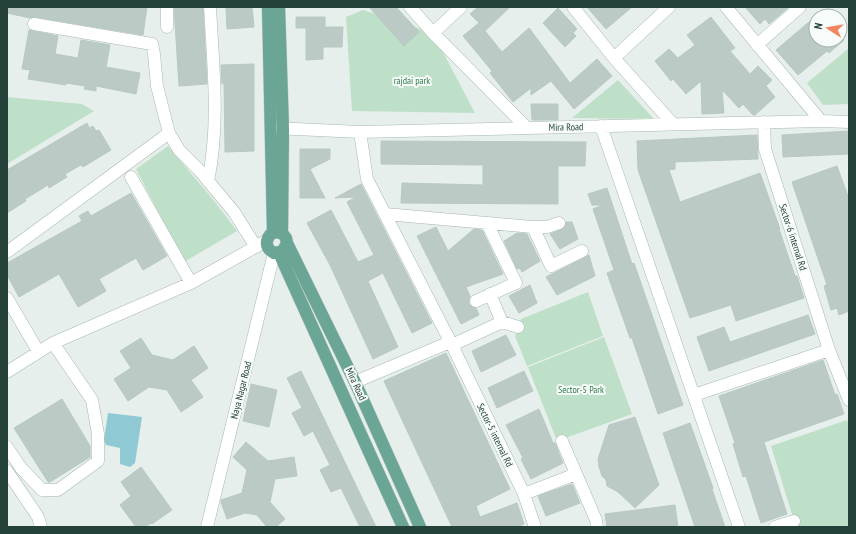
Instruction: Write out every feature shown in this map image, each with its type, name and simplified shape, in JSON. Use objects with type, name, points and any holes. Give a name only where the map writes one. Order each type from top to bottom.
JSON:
[{"type":"main road","name":"Mira Road","points":[[268,7],[273,239],[355,382],[420,527]]},
{"type":"main road","name":"Mira Road","points":[[279,7],[284,128],[273,239],[266,246],[269,250],[276,253],[403,527]]},
{"type":"main road","points":[[273,239],[283,251],[276,253]]},
{"type":"street","points":[[166,7],[167,27]]},
{"type":"street","points":[[208,181],[211,167],[216,117],[210,7]]},
{"type":"street","points":[[410,7],[433,33],[527,128]]},
{"type":"street","points":[[433,33],[461,7]]},
{"type":"street","points":[[573,7],[614,58],[673,124]]},
{"type":"street","points":[[614,58],[668,7]]},
{"type":"street","points":[[726,7],[821,121]]},
{"type":"street","points":[[757,44],[800,7]]},
{"type":"street","points":[[7,372],[53,343],[191,284],[273,239],[234,212],[179,150],[169,133],[158,86],[152,44],[34,24]]},
{"type":"street","name":"Mira Road","points":[[284,128],[360,132],[764,122],[849,122]]},
{"type":"street","name":"Sector-6 internal Rd","points":[[764,122],[765,148],[829,350],[849,400]]},
{"type":"street","points":[[601,126],[739,527]]},
{"type":"street","points":[[271,128],[284,128]]},
{"type":"street","name":"Sector-5 internal Rd","points":[[360,132],[367,179],[451,344],[524,494],[535,527]]},
{"type":"street","points":[[7,252],[169,133]]},
{"type":"street","points":[[132,178],[191,284]]},
{"type":"street","points":[[385,214],[533,227],[547,227],[559,223]]},
{"type":"street","points":[[476,301],[516,283],[487,223]]},
{"type":"street","points":[[533,227],[551,266],[582,251]]},
{"type":"street","name":"Naya Nagar Road","points":[[207,527],[276,253]]},
{"type":"street","points":[[490,294],[502,322]]},
{"type":"street","points":[[7,298],[38,352]]},
{"type":"street","points":[[355,382],[502,322],[518,327]]},
{"type":"street","points":[[7,447],[21,468],[42,490],[58,490],[98,461],[98,434],[92,400],[53,343]]},
{"type":"street","points":[[694,395],[829,350]]},
{"type":"street","points":[[562,441],[596,520],[597,527]]},
{"type":"street","points":[[7,471],[38,517],[38,525]]},
{"type":"street","points":[[524,494],[576,474]]},
{"type":"street","points":[[775,527],[794,521]]},
{"type":"green space","name":"rajdai park","points":[[363,10],[433,33],[475,113],[352,111],[346,17]]},
{"type":"green space","points":[[849,48],[849,104],[823,105],[807,83]]},
{"type":"green space","points":[[618,80],[654,119],[572,118]]},
{"type":"green space","points":[[7,97],[82,104],[94,111],[7,164]]},
{"type":"green space","points":[[168,146],[237,231],[184,262],[136,169]]},
{"type":"green space","points":[[588,292],[603,336],[527,366],[515,336],[521,319]]},
{"type":"green space","name":"Sector-5 Park","points":[[604,337],[632,414],[557,441],[528,367]]},
{"type":"green space","points":[[847,420],[849,425],[849,527],[784,527],[795,524],[771,446]]},
{"type":"water","points":[[108,413],[142,417],[135,463],[130,467],[120,464],[120,448],[106,445],[104,440]]},
{"type":"building","points":[[7,7],[147,7],[143,35],[35,17],[30,18],[7,13]]},
{"type":"building","points":[[174,7],[203,7],[207,84],[179,86]]},
{"type":"building","points":[[226,7],[252,7],[254,27],[227,29]]},
{"type":"building","points":[[369,7],[396,7],[419,32],[404,46]]},
{"type":"building","points":[[478,7],[510,7],[485,31],[502,52],[529,28],[570,83],[597,59],[612,76],[574,109],[551,81],[531,95],[531,88],[513,102],[490,73],[492,71],[463,36],[479,23],[470,14]]},
{"type":"building","points":[[587,7],[632,7],[606,29]]},
{"type":"building","points":[[745,7],[789,7],[769,24],[765,19],[760,24]]},
{"type":"building","points":[[558,8],[577,29],[573,33],[576,36],[565,47],[543,23]]},
{"type":"building","points":[[296,17],[325,17],[325,27],[343,27],[342,47],[323,47],[323,59],[306,60],[306,28],[296,28]]},
{"type":"building","points":[[711,17],[735,48],[730,51],[750,74],[758,66],[772,80],[766,86],[775,97],[755,115],[753,115],[743,104],[739,108],[722,90],[724,113],[702,114],[701,81],[686,94],[673,79],[671,81],[655,61],[669,49],[678,58],[695,45],[687,35]]},
{"type":"building","points":[[808,23],[808,48],[835,48],[829,53],[827,51],[798,75],[776,50]]},
{"type":"building","points":[[29,30],[58,36],[55,54],[78,58],[81,40],[110,45],[106,67],[140,73],[136,94],[96,86],[96,91],[84,89],[85,86],[66,83],[66,85],[28,79],[30,70],[22,69]]},
{"type":"building","points":[[254,64],[254,151],[225,152],[224,83],[222,84],[221,65]]},
{"type":"building","points":[[531,104],[558,104],[558,120],[532,120]]},
{"type":"building","points":[[87,123],[89,128],[93,126],[96,131],[99,130],[111,150],[83,167],[81,165],[65,174],[67,177],[49,188],[48,185],[25,199],[26,201],[7,213],[7,170]]},
{"type":"building","points":[[849,131],[849,154],[783,157],[782,135]]},
{"type":"building","points":[[757,135],[758,159],[675,162],[675,169],[669,170],[680,202],[760,173],[804,298],[736,321],[731,305],[690,318],[638,170],[637,141]]},
{"type":"building","points":[[381,141],[586,142],[585,166],[558,166],[558,204],[401,203],[402,183],[483,185],[483,165],[381,164]]},
{"type":"building","points":[[300,149],[330,149],[330,159],[310,169],[325,198],[300,198]]},
{"type":"building","points":[[837,166],[849,199],[849,311],[839,315],[837,308],[831,310],[824,286],[827,285],[792,182]]},
{"type":"building","points":[[361,184],[432,323],[412,333],[383,273],[368,281],[398,347],[373,359],[330,265],[307,223],[331,210],[358,262],[374,255],[347,202],[356,197],[335,198]]},
{"type":"building","points":[[607,188],[632,264],[634,263],[683,405],[658,414],[632,338],[630,338],[607,273],[614,270],[593,209],[603,205],[592,205],[588,194]]},
{"type":"building","points":[[131,193],[167,256],[143,270],[136,258],[99,279],[106,291],[78,307],[59,274],[19,297],[7,275],[7,263],[82,221],[79,216],[88,211],[91,216]]},
{"type":"building","points":[[566,222],[572,222],[578,239],[560,249],[550,234],[564,228]]},
{"type":"building","points":[[436,227],[448,251],[474,229],[482,230],[503,274],[466,287],[470,296],[469,304],[476,308],[479,315],[461,324],[417,236]]},
{"type":"building","points":[[517,233],[527,234],[540,261],[522,272],[520,268],[517,269],[504,241]]},
{"type":"building","points":[[589,255],[595,276],[557,295],[546,277]]},
{"type":"building","points":[[530,285],[537,303],[519,313],[509,296]]},
{"type":"building","points":[[808,315],[815,334],[709,371],[697,337],[724,327],[730,342]]},
{"type":"building","points":[[506,335],[516,355],[481,372],[472,351]]},
{"type":"building","points":[[141,338],[152,355],[173,360],[194,346],[208,368],[191,380],[203,397],[181,412],[167,390],[149,387],[128,401],[114,379],[131,368],[120,351]]},
{"type":"building","points":[[446,353],[510,489],[476,506],[480,517],[517,503],[524,524],[517,527],[452,527],[384,381]]},
{"type":"building","points":[[823,360],[835,395],[837,394],[844,414],[764,442],[787,514],[761,523],[746,476],[743,477],[733,444],[735,443],[719,396]]},
{"type":"building","points":[[301,371],[376,527],[360,527],[341,488],[331,492],[320,470],[330,465],[313,431],[304,436],[292,413],[302,408],[287,378]]},
{"type":"building","points":[[524,371],[533,391],[497,408],[488,388]]},
{"type":"building","points":[[251,384],[277,390],[269,427],[243,421]]},
{"type":"building","points":[[62,399],[90,446],[90,457],[48,482],[14,428]]},
{"type":"building","points":[[539,409],[563,463],[531,479],[521,459],[523,458],[506,425]]},
{"type":"building","points":[[635,417],[659,485],[635,508],[618,492],[607,486],[606,480],[602,476],[599,467],[598,459],[609,425]]},
{"type":"building","points":[[690,423],[725,527],[695,527],[663,433]]},
{"type":"building","points":[[246,442],[268,461],[294,457],[297,476],[275,479],[270,502],[285,519],[276,527],[267,527],[257,515],[245,513],[227,519],[221,502],[221,500],[242,493],[247,470],[233,457]]},
{"type":"building","points":[[141,467],[172,510],[152,524],[151,523],[145,527],[136,527],[120,505],[131,496],[121,482]]},
{"type":"building","points":[[572,484],[580,503],[546,516],[538,496]]},
{"type":"building","points":[[675,505],[678,527],[607,527],[605,514]]}]
